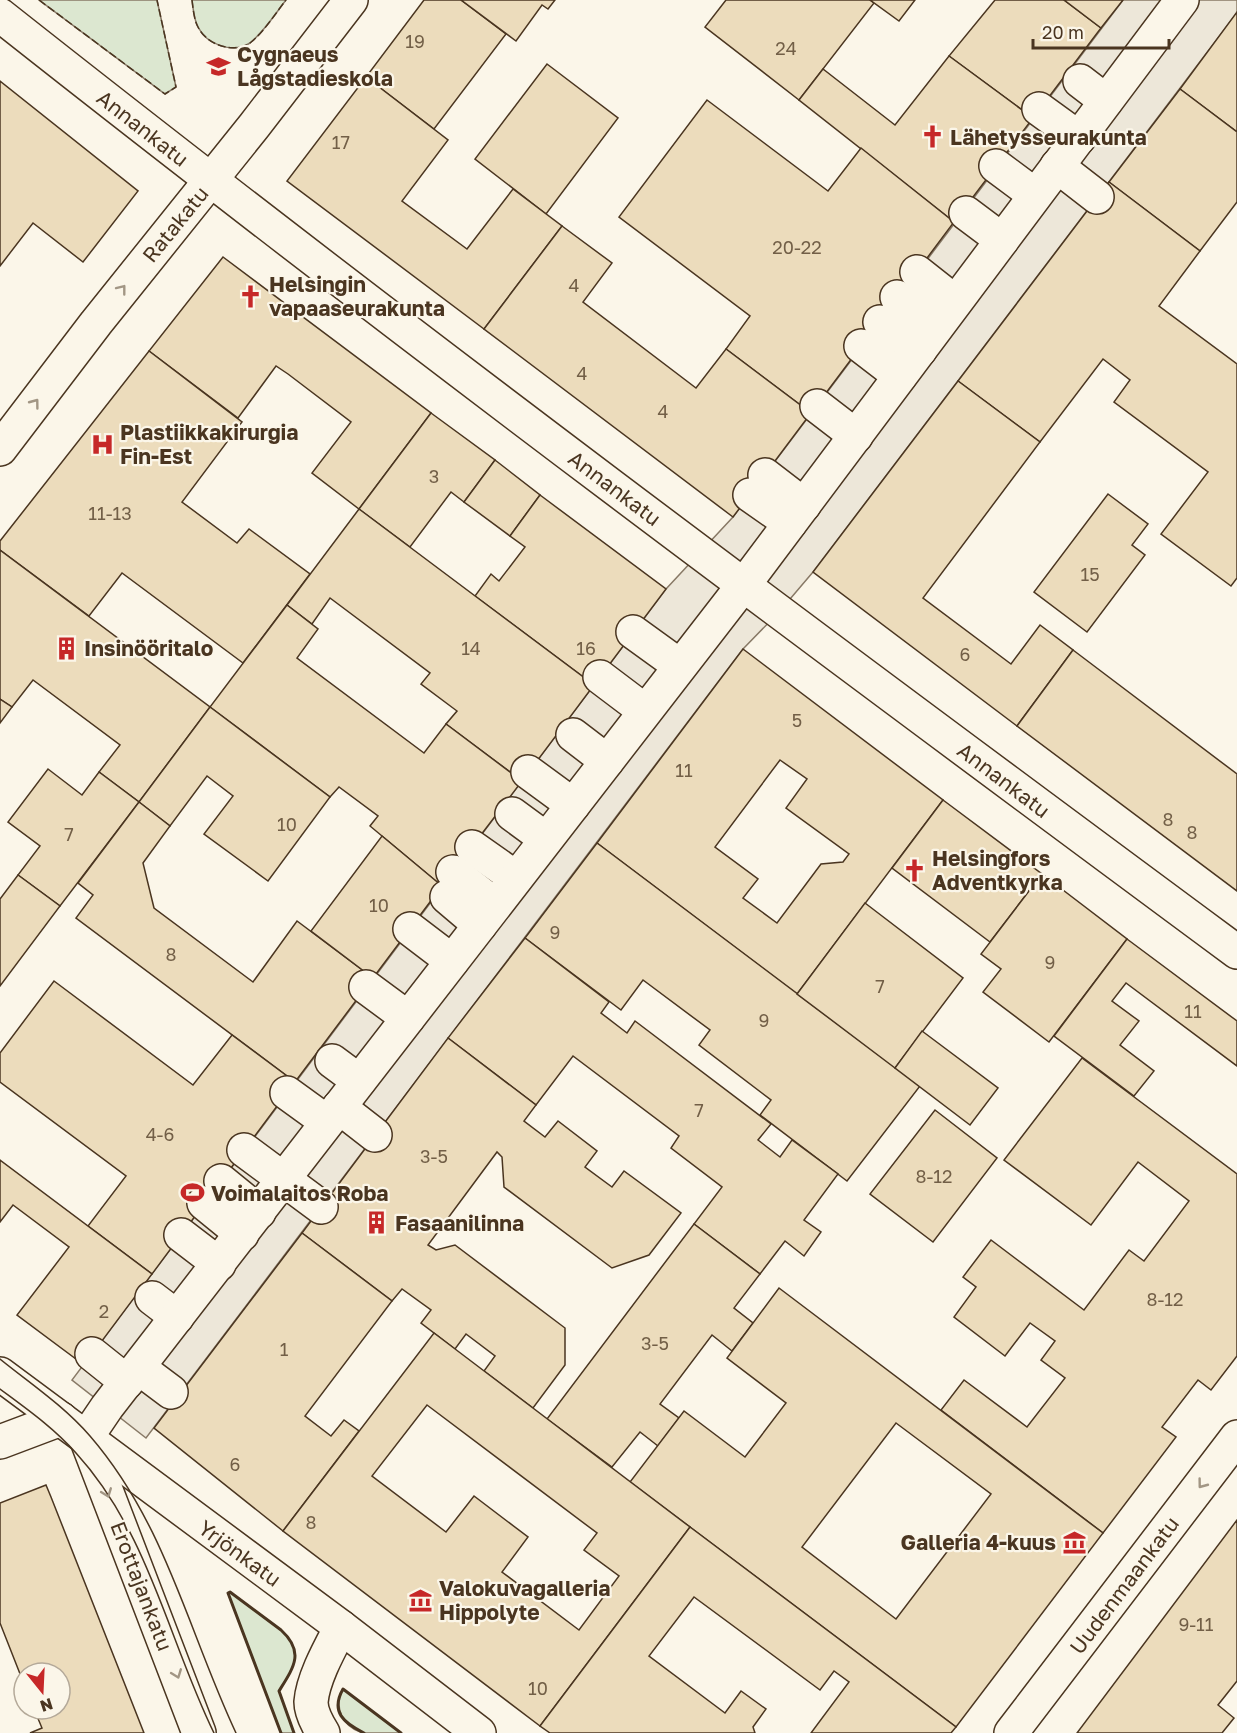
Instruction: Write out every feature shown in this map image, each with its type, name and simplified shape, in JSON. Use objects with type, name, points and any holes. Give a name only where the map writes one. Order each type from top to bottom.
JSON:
[{"type":"street","name":"Ratakatu","points":[[0,449],[102,315],[254,126],[351,0]]},
{"type":"street","points":[[0,1442],[73,1429],[107,1407],[133,1375],[165,1308],[216,1267],[408,1019],[797,514],[1106,101],[1172,4]]},
{"type":"street","name":"Annankatu","points":[[0,15],[210,180],[779,612],[1237,952]]},
{"type":"street","points":[[1080,81],[1106,101]]},
{"type":"street","points":[[1033,119],[1068,152],[1097,197]]},
{"type":"street","points":[[996,166],[1035,195]]},
{"type":"street","points":[[966,213],[1002,240]]},
{"type":"street","points":[[917,272],[937,326]]},
{"type":"street","points":[[900,376],[880,322],[937,326]]},
{"type":"street","points":[[820,403],[858,432]]},
{"type":"street","points":[[758,485],[797,514]]},
{"type":"street","points":[[633,633],[680,666]]},
{"type":"street","points":[[600,677],[645,711]]},
{"type":"street","points":[[573,735],[607,761]]},
{"type":"street","points":[[539,770],[577,799]]},
{"type":"street","points":[[512,814],[546,839]]},
{"type":"street","points":[[487,916],[456,877],[516,878]]},
{"type":"street","points":[[410,929],[452,961]]},
{"type":"street","points":[[369,990],[408,1019]]},
{"type":"street","points":[[332,1061],[359,1082]]},
{"type":"street","points":[[287,1093],[375,1136]]},
{"type":"street","points":[[271,1196],[232,1166],[271,1196],[321,1207]]},
{"type":"street","points":[[178,1239],[216,1267]]},
{"type":"street","points":[[92,1354],[171,1392]]},
{"type":"street","name":"Yrjönkatu","points":[[0,1374],[341,1627],[479,1733]]},
{"type":"street","name":"Erottajankatu","points":[[73,1429],[200,1733]]},
{"type":"street","name":"Uudenmaankatu","points":[[1011,1733],[1237,1437]]},
{"type":"street","points":[[324,1733],[311,1704],[322,1662],[341,1627]]},
{"type":"green space","points":[[39,0],[157,0],[176,87],[165,94]]},
{"type":"green space","name":"Cygnaeus Lågstadieskola","points":[[192,0],[286,0],[255,39],[243,46],[228,48],[214,43],[202,33],[196,21]]},
{"type":"green space","points":[[230,1592],[281,1630],[293,1645],[295,1660],[293,1667],[279,1691],[294,1733],[281,1733],[228,1593]]},
{"type":"green space","points":[[343,1689],[401,1733],[363,1733],[350,1726],[340,1710],[340,1696]]},
{"type":"shaded area","points":[[1123,0],[1237,0],[1237,13],[813,572],[743,649],[146,1438],[72,1380],[666,589],[733,517]]},
{"type":"building","points":[[424,0],[461,0],[506,34],[434,129],[366,77]]},
{"type":"building","points":[[461,0],[555,0],[548,9],[542,5],[516,41]]},
{"type":"building","points":[[726,0],[870,0],[874,3],[799,100],[705,27]]},
{"type":"building","points":[[870,0],[915,0],[899,21]]},
{"type":"building","points":[[995,0],[1064,0],[1101,28],[1033,118],[949,56]]},
{"type":"building","points":[[1064,0],[1123,0],[1101,28]]},
{"type":"building","points":[[1237,12],[1237,132],[1180,89]]},
{"type":"building","name":"Lähetysseurakunta","points":[[949,56],[1033,118],[954,222],[799,100],[823,69],[895,125]]},
{"type":"building","points":[[547,64],[618,118],[546,214],[475,159]]},
{"type":"building","points":[[366,77],[448,140],[402,201],[467,249],[513,189],[562,226],[484,329],[287,181]]},
{"type":"building","points":[[0,81],[138,191],[83,262],[33,223],[0,266]]},
{"type":"building","points":[[1180,89],[1237,132],[1237,202],[1200,251],[1109,182]]},
{"type":"building","points":[[707,100],[828,191],[861,148],[954,222],[811,413],[726,349],[750,316],[619,217]]},
{"type":"building","points":[[1109,182],[1200,251],[1159,306],[1237,364],[1237,578],[1231,586],[1161,534],[1208,472],[1114,402],[1130,380],[1103,359],[1040,442],[958,381]]},
{"type":"building","points":[[562,226],[612,263],[583,302],[696,388],[726,349],[811,413],[733,517],[484,329]]},
{"type":"building","points":[[223,257],[431,413],[359,509],[312,473],[351,422],[288,374],[276,366],[238,418],[149,351]]},
{"type":"building","points":[[149,351],[242,422],[182,502],[237,543],[249,529],[310,574],[243,663],[122,573],[89,616],[0,550],[0,541]]},
{"type":"building","points":[[958,381],[1040,442],[923,598],[1011,664],[1040,625],[1073,650],[1017,726],[813,572]]},
{"type":"building","points":[[431,413],[495,460],[464,502],[451,492],[410,547],[359,509]]},
{"type":"building","points":[[495,460],[540,495],[510,536],[464,502]]},
{"type":"building","points":[[1108,494],[1148,524],[1132,545],[1145,555],[1087,632],[1034,592]]},
{"type":"building","points":[[540,495],[666,589],[594,685],[475,596],[491,574],[499,581],[525,547],[510,536]]},
{"type":"building","points":[[359,509],[594,685],[522,781],[446,724],[457,711],[421,684],[430,673],[330,598],[312,624],[287,605]]},
{"type":"building","name":"Insinööritalo","points":[[0,550],[210,707],[139,802],[99,772],[120,745],[33,680],[12,707],[0,699]]},
{"type":"building","points":[[287,605],[318,629],[297,658],[424,753],[446,724],[522,781],[442,886],[370,826],[378,816],[339,787],[330,797],[210,707]]},
{"type":"building","points":[[743,649],[943,800],[797,994],[597,843]],"holes":[[[780,760],[807,779],[786,808],[849,854],[843,862],[821,864],[777,923],[743,898],[758,879],[715,847]]]},
{"type":"building","points":[[1073,650],[1237,774],[1237,891],[1017,726]]},
{"type":"building","points":[[0,699],[12,707],[0,723]]},
{"type":"building","points":[[210,707],[330,797],[268,881],[204,834],[233,796],[207,776],[170,826],[139,802]]},
{"type":"building","points":[[48,769],[82,795],[99,772],[139,802],[60,906],[18,875],[40,846],[8,822]]},
{"type":"building","points":[[943,800],[1042,874],[990,942],[892,868]]},
{"type":"building","points":[[139,802],[170,826],[143,863],[154,908],[253,982],[297,921],[373,978],[295,1082],[76,918],[93,895],[78,883]]},
{"type":"building","points":[[382,836],[442,886],[373,978],[311,931]]},
{"type":"building","points":[[597,843],[920,1086],[847,1181],[760,1115],[771,1100],[699,1045],[710,1030],[643,980],[621,1010],[525,938]]},
{"type":"building","points":[[1042,874],[1127,939],[1049,1042],[983,992],[1001,969],[981,954]]},
{"type":"building","points":[[18,875],[60,906],[0,986],[0,899]]},
{"type":"building","points":[[865,903],[963,978],[895,1068],[797,994]]},
{"type":"building","points":[[525,938],[609,1002],[601,1013],[627,1033],[635,1021],[771,1124],[758,1140],[780,1157],[792,1140],[838,1174],[804,1220],[821,1232],[804,1256],[785,1241],[760,1274],[694,1224],[722,1187],[671,1148],[679,1136],[573,1056],[536,1105],[448,1038]]},
{"type":"building","points":[[1127,939],[1237,1021],[1237,1066],[1126,983],[1112,1001],[1139,1021],[1120,1045],[1154,1071],[1134,1096],[1054,1036]]},
{"type":"building","points":[[54,981],[193,1085],[232,1035],[295,1082],[152,1274],[88,1226],[126,1176],[0,1082],[0,1053]]},
{"type":"building","points":[[922,1031],[998,1088],[970,1125],[895,1068]]},
{"type":"building","name":"Fasaanilinna","points":[[448,1038],[536,1105],[524,1121],[545,1137],[558,1121],[597,1151],[585,1167],[612,1187],[624,1171],[681,1213],[649,1255],[612,1268],[504,1187],[502,1157],[497,1152],[428,1245],[436,1250],[455,1245],[565,1328],[565,1365],[533,1408],[484,1371],[495,1356],[466,1334],[455,1349],[421,1323],[431,1310],[402,1289],[392,1301],[302,1233]]},
{"type":"building","points":[[1082,1058],[1237,1174],[1237,1356],[1211,1390],[1198,1380],[1162,1427],[1176,1437],[1103,1533],[941,1410],[964,1380],[1027,1427],[1065,1378],[1041,1360],[1055,1341],[1030,1323],[1005,1356],[954,1317],[976,1287],[963,1277],[991,1240],[1084,1310],[1129,1250],[1144,1261],[1189,1201],[1138,1162],[1091,1225],[1004,1160]]},
{"type":"building","points":[[935,1110],[997,1158],[933,1242],[870,1194]]},
{"type":"building","points":[[0,1160],[152,1274],[84,1365],[17,1315],[69,1247],[13,1205],[0,1222]]},
{"type":"building","points":[[694,1224],[760,1274],[734,1308],[753,1323],[732,1351],[712,1335],[660,1404],[679,1418],[658,1446],[640,1432],[612,1467],[547,1419]]},
{"type":"building","points":[[302,1233],[392,1301],[305,1416],[331,1436],[344,1420],[359,1431],[283,1531],[154,1428]]},
{"type":"building","points":[[779,1288],[1103,1533],[956,1727],[630,1482],[684,1411],[745,1457],[786,1403],[727,1358]],"holes":[[[896,1423],[991,1494],[896,1619],[802,1547]]]},
{"type":"building","points":[[434,1333],[690,1527],[540,1726],[283,1531]],"holes":[[[427,1405],[597,1533],[584,1550],[619,1576],[579,1630],[502,1572],[528,1537],[474,1496],[446,1532],[372,1476]]]},
{"type":"building","points":[[46,1485],[144,1733],[30,1733],[42,1728],[39,1721],[72,1721],[72,1661],[15,1661],[0,1623],[0,1503]]},
{"type":"building","points":[[1237,1520],[1237,1681],[1218,1705],[1234,1718],[1222,1733],[1077,1733]]},
{"type":"building","points":[[690,1527],[956,1727],[951,1733],[811,1733],[849,1682],[834,1671],[820,1690],[694,1597],[649,1656],[725,1713],[741,1691],[766,1709],[753,1727],[755,1733],[550,1733],[540,1726]]},
{"type":"tram line","points":[[0,1359],[69,1415],[90,1436],[116,1470],[138,1505],[174,1579],[236,1733]]},
{"type":"tram line","points":[[0,1389],[40,1419],[68,1444],[101,1484],[122,1517],[140,1552],[214,1733]]},
{"type":"fence","points":[[39,0],[165,94],[176,87],[157,0]]},
{"type":"fence","points":[[192,0],[196,21],[202,33],[214,43],[228,48],[243,46],[255,39],[286,0]]},
{"type":"wall","points":[[281,1733],[228,1593],[230,1592],[281,1630],[293,1645],[295,1653],[293,1667],[279,1691],[294,1733]]},
{"type":"wall","points":[[364,1733],[350,1725],[341,1716],[338,1704],[343,1689],[401,1733]]},
{"type":"place","name":"Cygnaeus Lågstadieskola","points":[[219,66]]},
{"type":"place","name":"Lähetysseurakunta","points":[[932,137]]},
{"type":"place","name":"Helsingin vapaaseurakunta","points":[[251,296]]},
{"type":"place","name":"Plastiikkakirurgia Fin-Est","points":[[102,444]]},
{"type":"place","name":"Insinööritalo","points":[[66,648]]},
{"type":"place","name":"Helsingfors Adventkyrka","points":[[914,870]]},
{"type":"place","name":"Voimalaitos Roba","points":[[193,1193]]},
{"type":"place","name":"Fasaanilinna","points":[[377,1223]]},
{"type":"place","name":"Galleria 4-kuus","points":[[1074,1542]]},
{"type":"place","name":"Valokuvagalleria Hippolyte","points":[[421,1600]]}]
